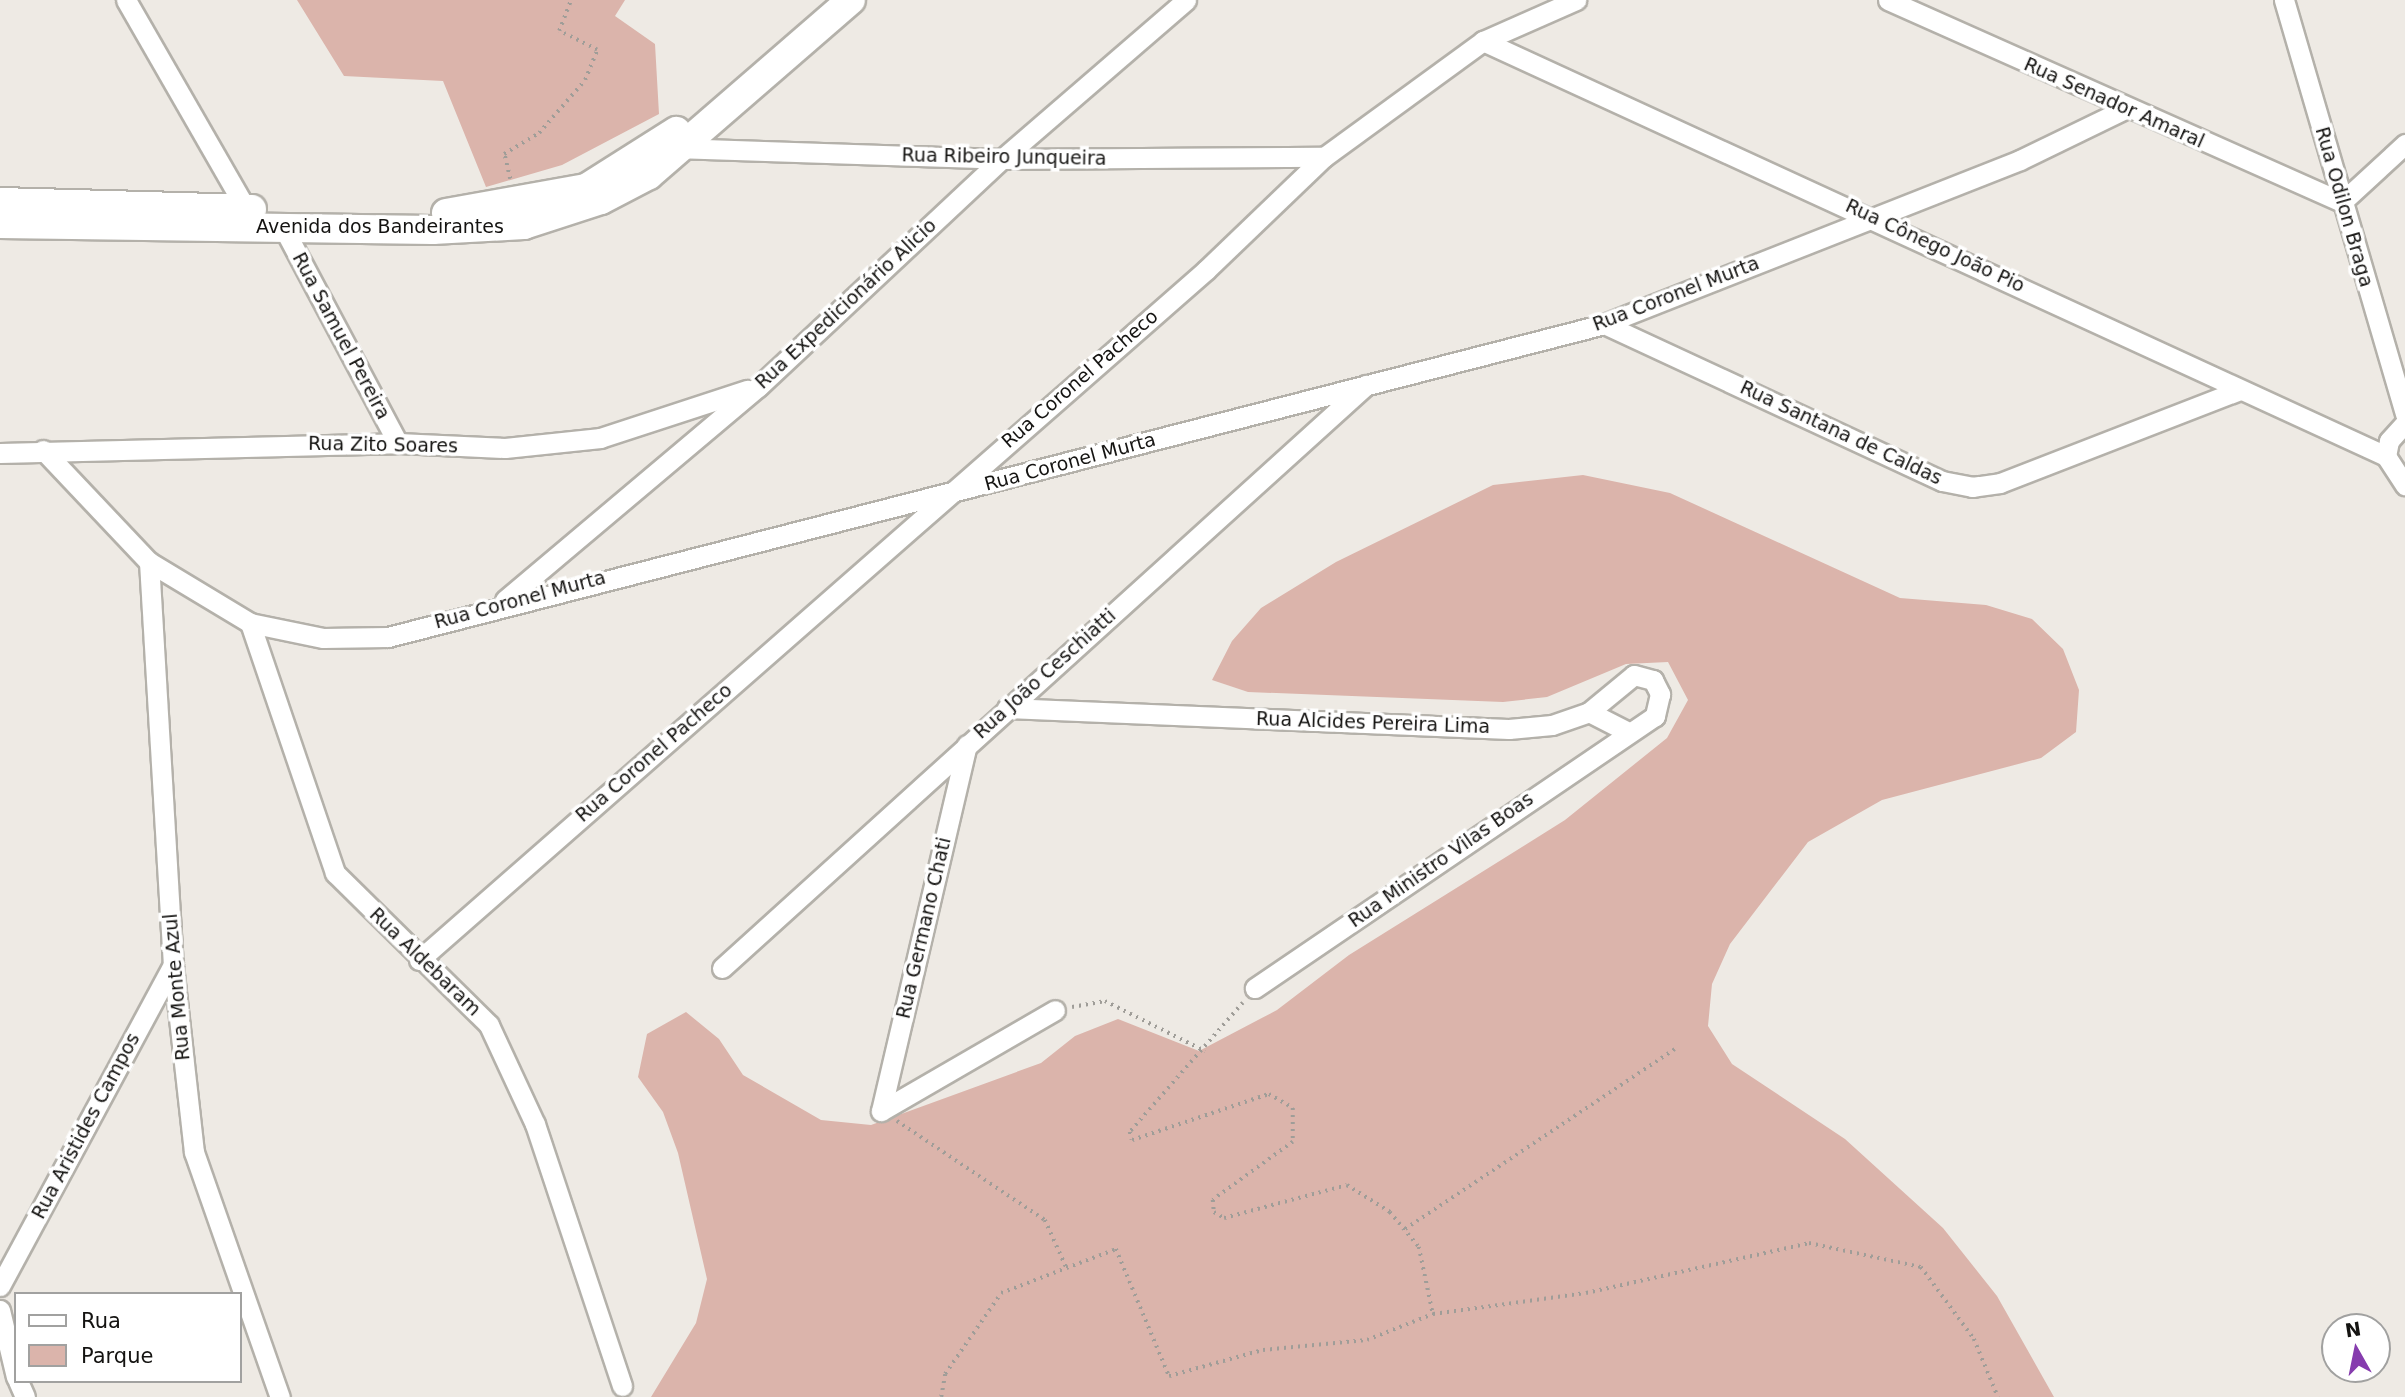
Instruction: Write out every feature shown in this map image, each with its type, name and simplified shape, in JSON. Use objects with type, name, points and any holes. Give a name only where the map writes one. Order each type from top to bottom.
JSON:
[{"type":"street","points":[[126,0],[246,209]]},
{"type":"street","name":"Avenida dos Bandeirantes","points":[[0,224],[284,229],[524,225],[627,188],[826,0]]},
{"type":"street","name":"Avenida dos Bandeirantes","points":[[0,202],[412,215],[517,204],[586,188],[670,148],[852,0]]},
{"type":"street","name":"Rua Expedicionário Alicio","points":[[501,603],[758,387],[1002,159],[1186,0]]},
{"type":"street","name":"Rua Coronel Pacheco","points":[[419,960],[1206,270],[1324,157],[1483,41],[1576,0]]},
{"type":"street","name":"Rua Senador Amaral","points":[[1888,0],[2125,109],[2342,202]]},
{"type":"street","name":"Rua Odilon Braga","points":[[2284,0],[2405,415]]},
{"type":"street","name":"Rua Cônego João Pio","points":[[1483,41],[1874,217],[2386,456]]},
{"type":"street","name":"Rua Coronel Murta","points":[[43,450],[149,562],[250,623],[323,638],[388,637],[501,603],[947,495],[1369,382],[1604,324],[2020,160],[2125,109]]},
{"type":"street","points":[[2342,202],[2405,144]]},
{"type":"street","name":"Rua Ribeiro Junqueira","points":[[670,148],[1002,159],[1324,157]]},
{"type":"street","name":"Rua Samuel Pereira","points":[[284,229],[398,443]]},
{"type":"street","name":"Rua Santana de Caldas","points":[[1604,324],[1942,481],[1972,487],[2000,483],[2240,390]]},
{"type":"street","name":"Rua João Ceschiatti","points":[[722,968],[1369,382]]},
{"type":"street","name":"Rua Zito Soares","points":[[0,453],[398,443],[505,448],[600,438],[758,387]]},
{"type":"street","points":[[2405,423],[2395,430],[2386,456],[2405,485]]},
{"type":"street","name":"Rua Monte Azul","points":[[149,562],[173,965],[194,1152],[280,1397]]},
{"type":"street","name":"Rua Aldebaram","points":[[250,623],[335,873],[419,960],[489,1025],[535,1124],[622,1386]]},
{"type":"street","name":"Rua Alcides Pereira Lima","points":[[1007,708],[1509,729],[1552,725],[1589,712],[1634,675],[1653,680],[1660,694],[1655,716],[1628,732]]},
{"type":"street","points":[[1589,712],[1628,732]]},
{"type":"street","name":"Rua Ministro Vilas Boas","points":[[1255,988],[1628,732]]},
{"type":"street","name":"Rua Germano Chati","points":[[881,1111],[967,745]]},
{"type":"street","name":"Rua Aristides Campos","points":[[0,1286],[173,965]]},
{"type":"street","points":[[881,1111],[1055,1010]]},
{"type":"street","points":[[0,1310],[14,1367]]},
{"type":"path","points":[[517,204],[504,154],[539,133],[585,80],[597,50],[559,31],[571,0]]},
{"type":"path","points":[[1255,988],[1205,1051],[1130,1132],[1132,1140],[1139,1142],[1269,1094],[1293,1108],[1293,1142],[1213,1200],[1214,1212],[1224,1218],[1347,1185],[1405,1229],[1419,1247],[1433,1314]]},
{"type":"path","points":[[1055,1010],[1105,1001],[1205,1051]]},
{"type":"path","points":[[1405,1229],[1675,1049]]},
{"type":"path","points":[[881,1111],[1045,1220],[1067,1269]]},
{"type":"path","points":[[941,1397],[945,1374],[1001,1293],[1116,1249],[1169,1376],[1264,1350],[1367,1340],[1433,1314],[1587,1293],[1809,1243],[1921,1267],[1974,1339],[1998,1397]]},
{"type":"green space","points":[[297,0],[625,0],[615,16],[655,44],[659,114],[562,165],[486,187],[443,81],[344,76]]},
{"type":"green space","points":[[1583,475],[1670,493],[1900,598],[1986,605],[2032,619],[2063,649],[2079,690],[2076,732],[2041,758],[1882,800],[1808,842],[1730,944],[1712,984],[1708,1026],[1732,1064],[1845,1139],[1943,1228],[1997,1296],[2054,1397],[651,1397],[696,1323],[707,1279],[678,1153],[663,1112],[638,1077],[647,1034],[686,1012],[719,1039],[743,1075],[821,1120],[871,1125],[1041,1063],[1075,1036],[1118,1019],[1199,1051],[1277,1010],[1349,955],[1565,820],[1667,738],[1688,700],[1668,662],[1626,664],[1547,697],[1503,702],[1248,692],[1212,680],[1232,641],[1261,608],[1336,562],[1493,485]]}]
